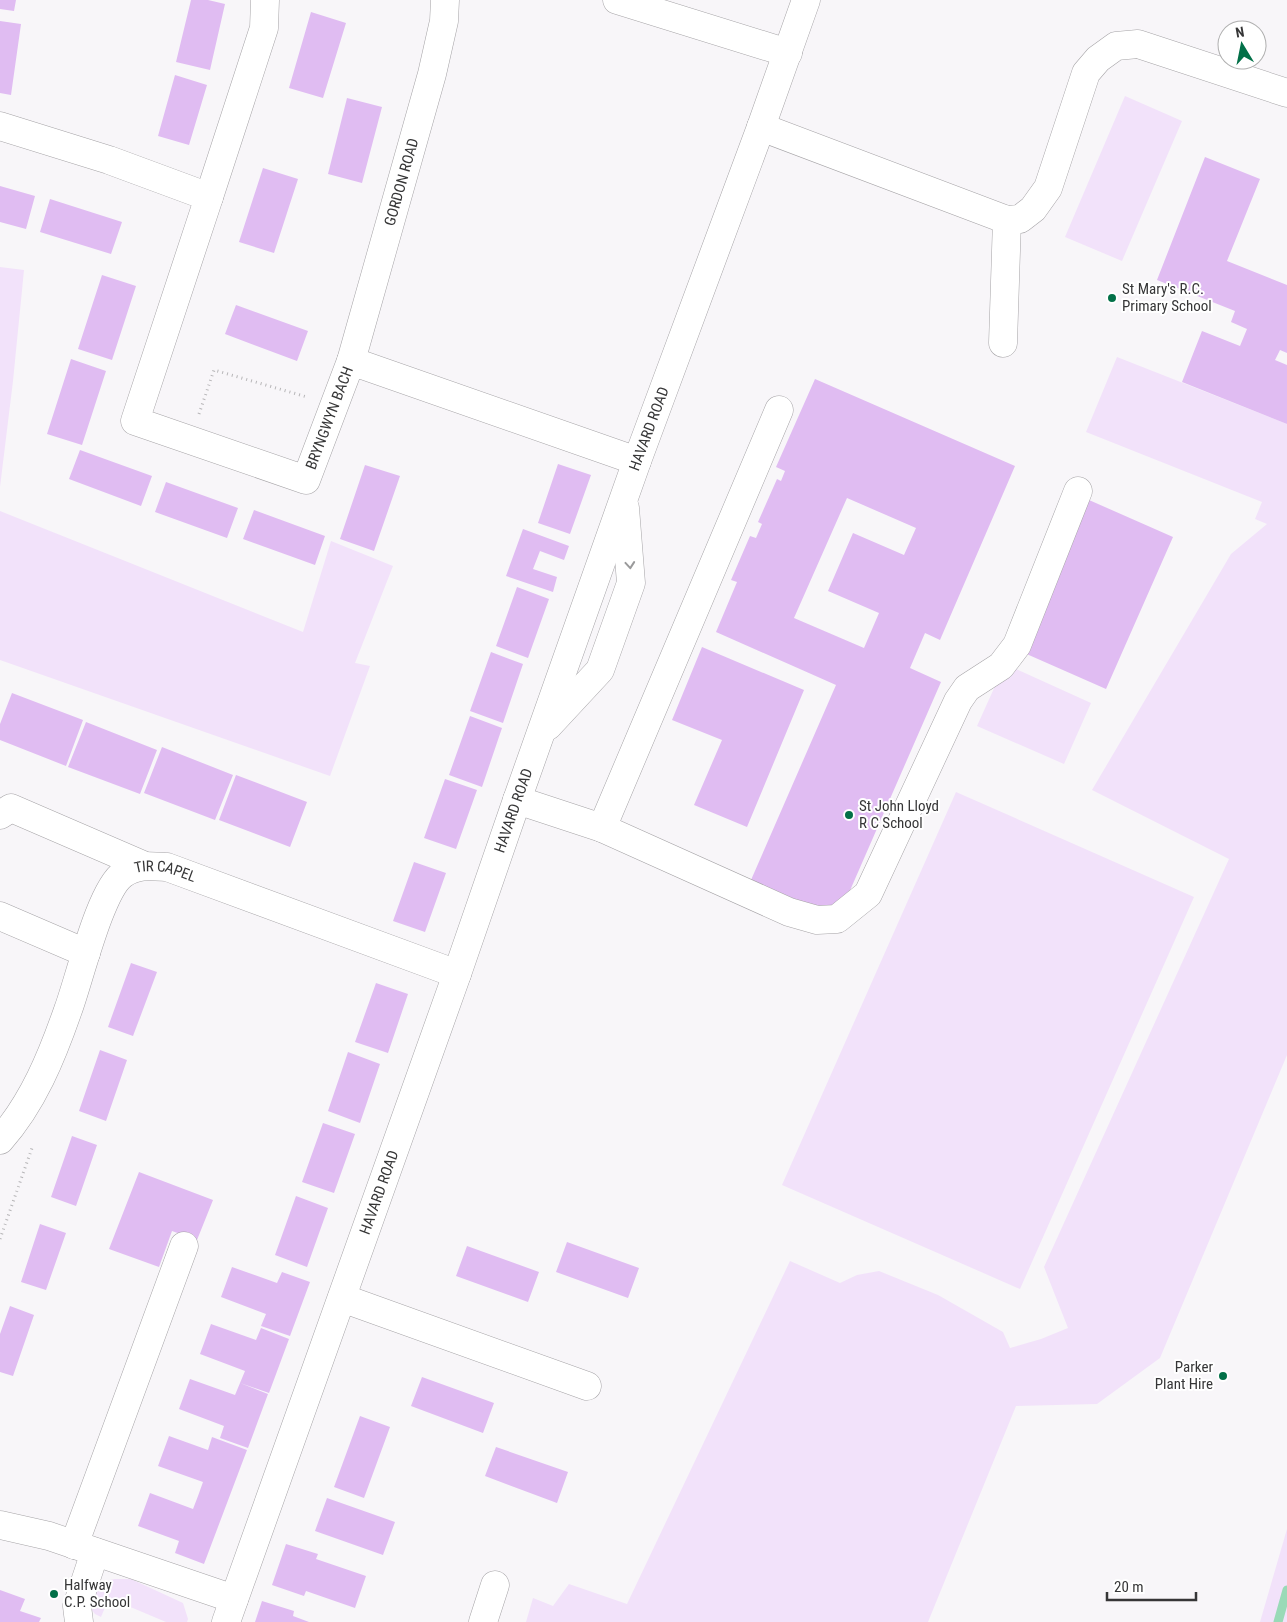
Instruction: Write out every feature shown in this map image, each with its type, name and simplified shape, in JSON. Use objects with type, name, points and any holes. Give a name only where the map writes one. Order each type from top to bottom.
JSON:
[{"type":"street","name":"BRYNGWYN BACH","points":[[265,0],[264,28],[134,422],[306,480],[350,362],[637,461]]},
{"type":"street","name":"GORDON ROAD","points":[[350,362],[432,74],[444,21],[445,0]]},
{"type":"street","points":[[617,0],[788,52]]},
{"type":"street","name":"HAVARD ROAD","points":[[230,1610],[457,974],[637,461],[761,128],[806,0]]},
{"type":"street","points":[[761,128],[1007,220],[1020,218],[1033,209],[1048,188],[1086,73],[1098,59],[1116,46],[1138,44],[1287,93]]},
{"type":"street","points":[[0,126],[109,160],[209,196]]},
{"type":"street","points":[[1003,343],[1007,220]]},
{"type":"street","points":[[602,828],[779,410]]},
{"type":"street","points":[[517,800],[602,828],[789,912],[817,920],[837,919],[868,894],[958,701],[967,688],[1001,666],[1017,645],[1078,491]]},
{"type":"street","points":[[0,815],[11,808],[143,865]]},
{"type":"street","name":"TIR CAPEL","points":[[0,1140],[16,1121],[43,1073],[69,1007],[86,953],[109,893],[123,874],[143,865],[167,868],[457,974]]},
{"type":"street","points":[[0,916],[86,953]]},
{"type":"street","points":[[79,1622],[77,1606],[84,1548],[184,1246]]},
{"type":"street","points":[[342,1298],[587,1386]]},
{"type":"street","points":[[0,1525],[49,1536],[84,1548],[230,1610]]},
{"type":"street","points":[[482,1622],[495,1585]]},
{"type":"path","points":[[190,440],[214,370],[335,405]]},
{"type":"path","points":[[0,1239],[34,1144]]},
{"type":"shaded area","points":[[1125,96],[1182,121],[1122,261],[1065,237]]},
{"type":"shaded area","points":[[0,267],[24,270],[0,487]]},
{"type":"shaded area","points":[[1117,357],[1287,424],[1287,1055],[1160,1358],[1097,1404],[1016,1406],[928,1622],[526,1622],[533,1598],[553,1606],[569,1584],[627,1604],[790,1261],[840,1283],[857,1275],[879,1271],[938,1295],[1003,1332],[1010,1348],[1041,1339],[1068,1328],[1044,1267],[1229,859],[1092,790],[1231,554],[1267,524],[1255,519],[1262,502],[1086,432]]},
{"type":"shaded area","points":[[0,511],[303,632],[331,541],[393,566],[355,663],[370,666],[330,776],[0,660]]},
{"type":"shaded area","points":[[1005,664],[1091,703],[1064,764],[977,726]]},
{"type":"shaded area","points":[[956,792],[1194,897],[1020,1289],[782,1185]]},
{"type":"shaded area","points":[[1287,1529],[1287,1622],[1260,1622]]},
{"type":"shaded area","points":[[131,1579],[183,1603],[188,1619],[187,1622],[166,1622],[109,1598],[101,1617],[95,1614],[91,1609],[91,1589],[96,1590],[105,1581]]},
{"type":"building","points":[[0,0],[16,0],[14,11],[0,9]]},
{"type":"building","points":[[191,0],[208,0],[225,4],[210,70],[176,62]]},
{"type":"building","points":[[311,12],[346,23],[323,98],[289,88]]},
{"type":"building","points":[[0,21],[21,24],[11,95],[0,93]]},
{"type":"building","points":[[175,75],[207,85],[189,145],[158,136]]},
{"type":"building","points":[[347,98],[382,107],[362,183],[328,174]]},
{"type":"building","points":[[1205,157],[1260,179],[1227,261],[1287,285],[1287,353],[1280,350],[1275,360],[1287,365],[1287,424],[1182,382],[1202,331],[1240,346],[1247,329],[1231,322],[1235,311],[1157,280]]},
{"type":"building","points":[[263,168],[298,179],[274,253],[239,242]]},
{"type":"building","points":[[0,186],[35,196],[26,229],[0,222]]},
{"type":"building","points":[[50,199],[122,222],[111,254],[40,232]]},
{"type":"building","points":[[102,275],[136,286],[112,360],[78,349]]},
{"type":"building","points":[[236,305],[308,331],[297,361],[225,334]]},
{"type":"building","points":[[71,359],[106,371],[82,445],[47,434]]},
{"type":"building","points":[[815,379],[1015,466],[940,640],[925,633],[910,668],[941,682],[838,918],[751,880],[836,685],[716,632],[737,582],[731,580],[750,536],[756,538],[762,524],[758,522],[777,479],[781,481],[785,471],[776,467]],"holes":[[[847,498],[916,528],[904,555],[853,533],[828,591],[879,613],[864,648],[794,618]]]},
{"type":"building","points":[[80,450],[152,476],[141,506],[69,479]]},
{"type":"building","points":[[558,464],[591,475],[570,534],[538,523]]},
{"type":"building","points":[[365,465],[400,476],[374,551],[340,539]]},
{"type":"building","points":[[166,482],[238,508],[227,538],[155,512]]},
{"type":"building","points":[[1089,500],[1173,537],[1106,689],[1022,652]]},
{"type":"building","points":[[254,510],[325,536],[315,565],[243,539]]},
{"type":"building","points":[[523,529],[569,546],[564,560],[540,551],[533,569],[557,577],[553,592],[506,576]]},
{"type":"building","points":[[517,587],[549,599],[528,658],[496,646]]},
{"type":"building","points":[[702,647],[804,690],[747,827],[694,805],[722,740],[672,720]]},
{"type":"building","points":[[491,652],[523,664],[503,723],[470,711]]},
{"type":"building","points":[[12,693],[83,720],[66,766],[0,740],[0,724]]},
{"type":"building","points":[[470,716],[502,728],[482,787],[449,775]]},
{"type":"building","points":[[86,722],[157,750],[140,794],[68,767]]},
{"type":"building","points":[[162,747],[233,775],[215,820],[144,793]]},
{"type":"building","points":[[236,775],[307,802],[290,847],[219,820]]},
{"type":"building","points":[[445,779],[477,790],[456,849],[424,838]]},
{"type":"building","points":[[414,862],[446,873],[425,932],[393,921]]},
{"type":"building","points":[[131,963],[157,972],[133,1036],[108,1027]]},
{"type":"building","points":[[376,983],[408,994],[388,1053],[355,1042]]},
{"type":"building","points":[[100,1050],[127,1060],[106,1121],[79,1111]]},
{"type":"building","points":[[348,1052],[380,1064],[360,1123],[328,1111]]},
{"type":"building","points":[[323,1123],[355,1134],[334,1193],[302,1182]]},
{"type":"building","points":[[72,1136],[97,1145],[76,1206],[51,1197]]},
{"type":"building","points":[[139,1172],[213,1200],[197,1240],[172,1231],[159,1267],[109,1249]]},
{"type":"building","points":[[296,1196],[328,1208],[307,1267],[275,1255]]},
{"type":"building","points":[[40,1224],[66,1233],[46,1290],[21,1282]]},
{"type":"building","points":[[567,1242],[639,1268],[628,1298],[556,1272]]},
{"type":"building","points":[[467,1246],[539,1272],[528,1302],[456,1276]]},
{"type":"building","points":[[232,1267],[277,1283],[282,1272],[310,1282],[290,1336],[261,1326],[266,1314],[221,1297]]},
{"type":"building","points":[[10,1306],[34,1315],[13,1376],[0,1372],[0,1334]]},
{"type":"building","points":[[211,1324],[256,1340],[261,1328],[289,1339],[269,1393],[240,1383],[245,1371],[200,1354]]},
{"type":"building","points":[[422,1377],[494,1403],[483,1433],[411,1406]]},
{"type":"building","points":[[190,1379],[235,1395],[240,1383],[268,1394],[248,1448],[220,1438],[224,1426],[179,1409]]},
{"type":"building","points":[[360,1416],[390,1427],[364,1498],[334,1487]]},
{"type":"building","points":[[169,1436],[208,1450],[212,1437],[247,1450],[204,1564],[175,1553],[179,1541],[138,1526],[150,1493],[193,1509],[203,1482],[158,1466]]},
{"type":"building","points":[[496,1447],[568,1472],[557,1503],[485,1476]]},
{"type":"building","points":[[327,1498],[395,1522],[383,1555],[315,1531]]},
{"type":"building","points":[[286,1544],[318,1554],[316,1559],[366,1576],[355,1608],[306,1591],[304,1596],[272,1585]]},
{"type":"building","points":[[0,1590],[25,1599],[20,1611],[41,1618],[39,1622],[0,1622]]},
{"type":"building","points":[[262,1601],[294,1611],[293,1616],[309,1622],[255,1622]]},
{"type":"waterway","points":[[1278,1622],[1287,1590]]},
{"type":"place","name":"St Mary's R.C. Primary School","points":[[1112,298]]},
{"type":"place","name":"St John Lloyd R C School","points":[[849,815]]},
{"type":"place","name":"Parker Plant Hire","points":[[1223,1376]]},
{"type":"place","name":"Halfway C.P. School","points":[[54,1594]]}]
